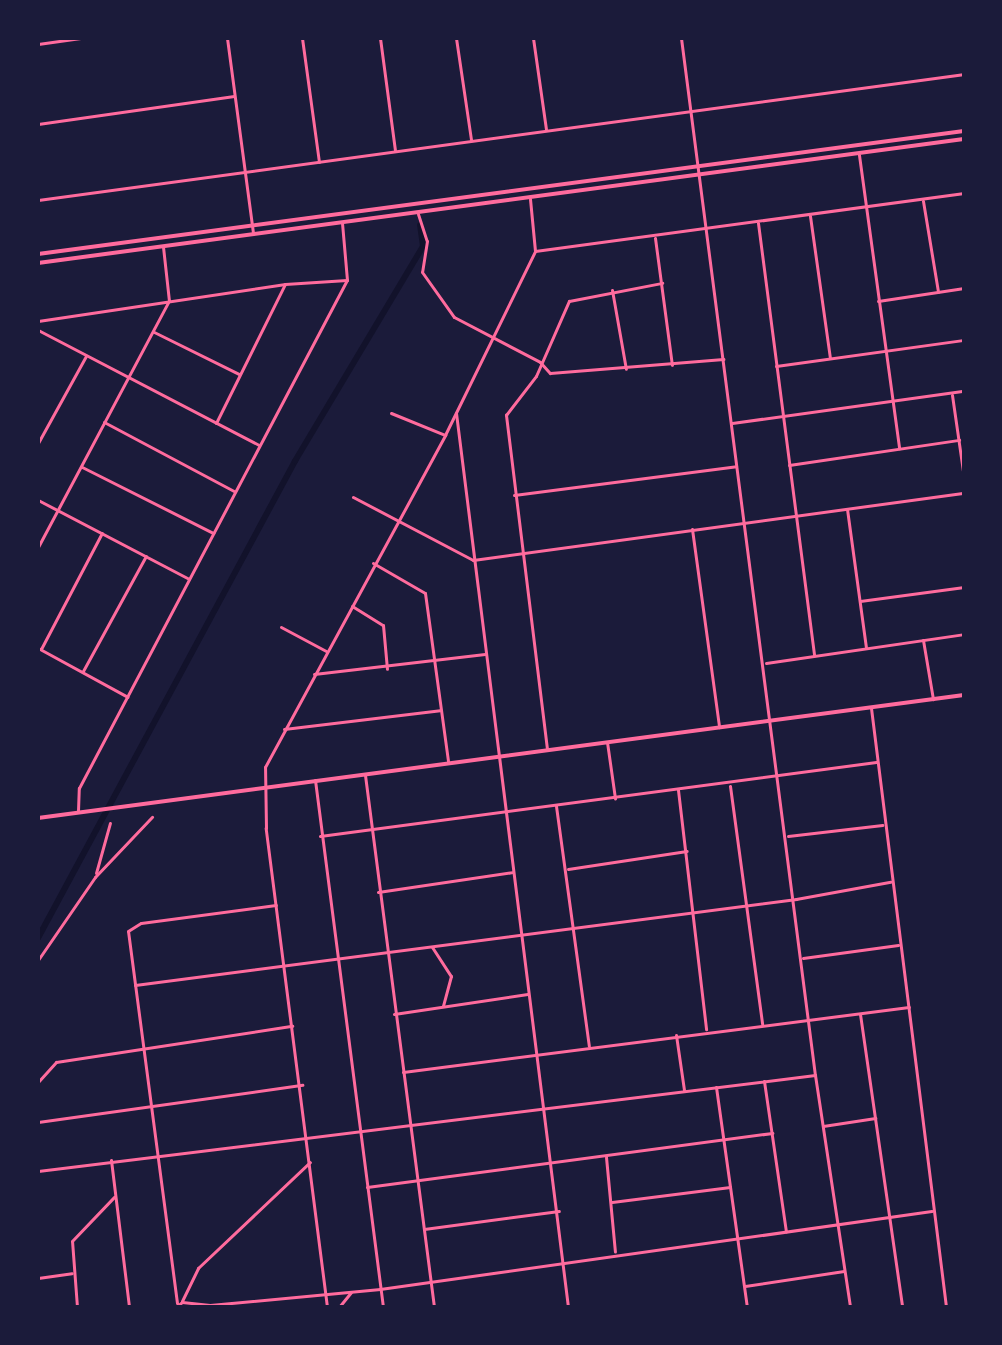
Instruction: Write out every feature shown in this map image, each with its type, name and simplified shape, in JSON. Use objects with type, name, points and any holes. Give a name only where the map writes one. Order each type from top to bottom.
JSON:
[{"type":"main road","points":[[38,254],[964,131]]},
{"type":"main road","points":[[38,263],[964,139]]},
{"type":"main road","points":[[38,818],[262,785],[964,695]]},
{"type":"street","points":[[38,44],[81,38]]},
{"type":"street","points":[[227,38],[254,236]]},
{"type":"street","points":[[302,38],[319,162]]},
{"type":"street","points":[[380,38],[395,150]]},
{"type":"street","points":[[456,38],[471,140]]},
{"type":"street","points":[[533,38],[546,129]]},
{"type":"street","points":[[681,38],[765,663],[777,775],[788,836],[815,1075],[850,1307]]},
{"type":"street","points":[[38,200],[244,169],[319,162],[964,74]]},
{"type":"street","points":[[38,124],[234,96]]},
{"type":"street","points":[[858,154],[899,448]]},
{"type":"street","points":[[535,251],[964,193]]},
{"type":"street","points":[[327,1307],[302,1085],[262,785],[284,729],[445,435],[535,251],[530,199]]},
{"type":"street","points":[[923,200],[938,292]]},
{"type":"street","points":[[418,214],[427,241],[422,272],[454,317],[491,340],[540,362],[559,376],[723,359]]},
{"type":"street","points":[[810,216],[830,358]]},
{"type":"street","points":[[78,811],[79,788],[347,280],[342,223]]},
{"type":"street","points":[[758,223],[814,655]]},
{"type":"street","points":[[655,237],[672,365]]},
{"type":"street","points":[[38,547],[169,301],[163,247]]},
{"type":"street","points":[[38,321],[285,284],[347,280]]},
{"type":"street","points":[[547,749],[504,421],[540,362],[569,301],[612,290],[662,283]]},
{"type":"street","points":[[216,423],[285,284]]},
{"type":"street","points":[[878,301],[964,288]]},
{"type":"street","points":[[612,290],[626,369]]},
{"type":"street","points":[[38,330],[259,445]]},
{"type":"street","points":[[154,332],[239,374]]},
{"type":"street","points":[[776,366],[964,340]]},
{"type":"street","points":[[38,443],[86,356]]},
{"type":"street","points":[[732,423],[964,391]]},
{"type":"street","points":[[952,393],[964,478]]},
{"type":"street","points":[[391,413],[445,435]]},
{"type":"street","points":[[456,413],[513,872],[554,1161],[568,1307]]},
{"type":"street","points":[[104,422],[234,491]]},
{"type":"street","points":[[789,465],[959,440]]},
{"type":"street","points":[[514,495],[737,466]]},
{"type":"street","points":[[82,467],[213,533]]},
{"type":"street","points":[[353,497],[473,560],[522,550],[964,493]]},
{"type":"street","points":[[38,500],[189,579]]},
{"type":"street","points":[[847,509],[866,647]]},
{"type":"street","points":[[692,529],[719,727]]},
{"type":"street","points":[[102,533],[39,648],[128,697]]},
{"type":"street","points":[[83,671],[146,556]]},
{"type":"street","points":[[373,563],[423,589],[448,762]]},
{"type":"street","points":[[860,601],[964,587]]},
{"type":"street","points":[[351,605],[383,625],[387,669]]},
{"type":"street","points":[[281,627],[326,651]]},
{"type":"street","points":[[765,663],[964,634]]},
{"type":"street","points":[[923,640],[933,699]]},
{"type":"street","points":[[314,674],[387,669],[485,654]]},
{"type":"street","points":[[871,708],[882,825],[909,1007],[946,1307]]},
{"type":"street","points":[[284,729],[440,710]]},
{"type":"street","points":[[607,742],[615,798]]},
{"type":"street","points":[[320,836],[730,784],[876,762]]},
{"type":"street","points":[[364,773],[434,1307]]},
{"type":"street","points":[[315,780],[383,1307]]},
{"type":"street","points":[[730,784],[762,1024]]},
{"type":"street","points":[[678,790],[695,912],[706,1031]]},
{"type":"street","points":[[556,806],[589,1046]]},
{"type":"street","points":[[38,960],[95,877],[152,817]]},
{"type":"street","points":[[95,877],[110,823]]},
{"type":"street","points":[[788,836],[882,825]]},
{"type":"street","points":[[567,869],[687,851]]},
{"type":"street","points":[[378,892],[513,872]]},
{"type":"street","points":[[135,985],[796,899],[890,882]]},
{"type":"street","points":[[178,1305],[128,931],[132,926],[276,905]]},
{"type":"street","points":[[803,958],[899,944]]},
{"type":"street","points":[[432,947],[451,976],[443,1006]]},
{"type":"street","points":[[394,1014],[530,993]]},
{"type":"street","points":[[403,1072],[909,1007]]},
{"type":"street","points":[[860,1013],[902,1307]]},
{"type":"street","points":[[38,1082],[56,1062],[292,1026]]},
{"type":"street","points":[[676,1035],[684,1090]]},
{"type":"street","points":[[38,1171],[158,1154],[308,1141],[815,1075]]},
{"type":"street","points":[[764,1081],[786,1231]]},
{"type":"street","points":[[38,1122],[150,1103],[302,1085]]},
{"type":"street","points":[[716,1087],[747,1307]]},
{"type":"street","points":[[823,1126],[875,1118]]},
{"type":"street","points":[[367,1187],[772,1133]]},
{"type":"street","points":[[606,1157],[615,1252]]},
{"type":"street","points":[[111,1160],[129,1307]]},
{"type":"street","points":[[178,1305],[198,1268],[310,1162]]},
{"type":"street","points":[[612,1202],[730,1187]]},
{"type":"street","points":[[77,1307],[72,1273],[72,1241],[115,1197]]},
{"type":"street","points":[[423,1229],[559,1211]]},
{"type":"street","points":[[178,1305],[229,1305],[324,1292],[380,1289],[565,1259],[932,1211]]},
{"type":"street","points":[[745,1286],[844,1271]]},
{"type":"street","points":[[38,1278],[72,1273]]},
{"type":"street","points":[[339,1307],[351,1292]]},
{"type":"waterway","points":[[38,938],[295,461],[423,246],[420,225]]}]
